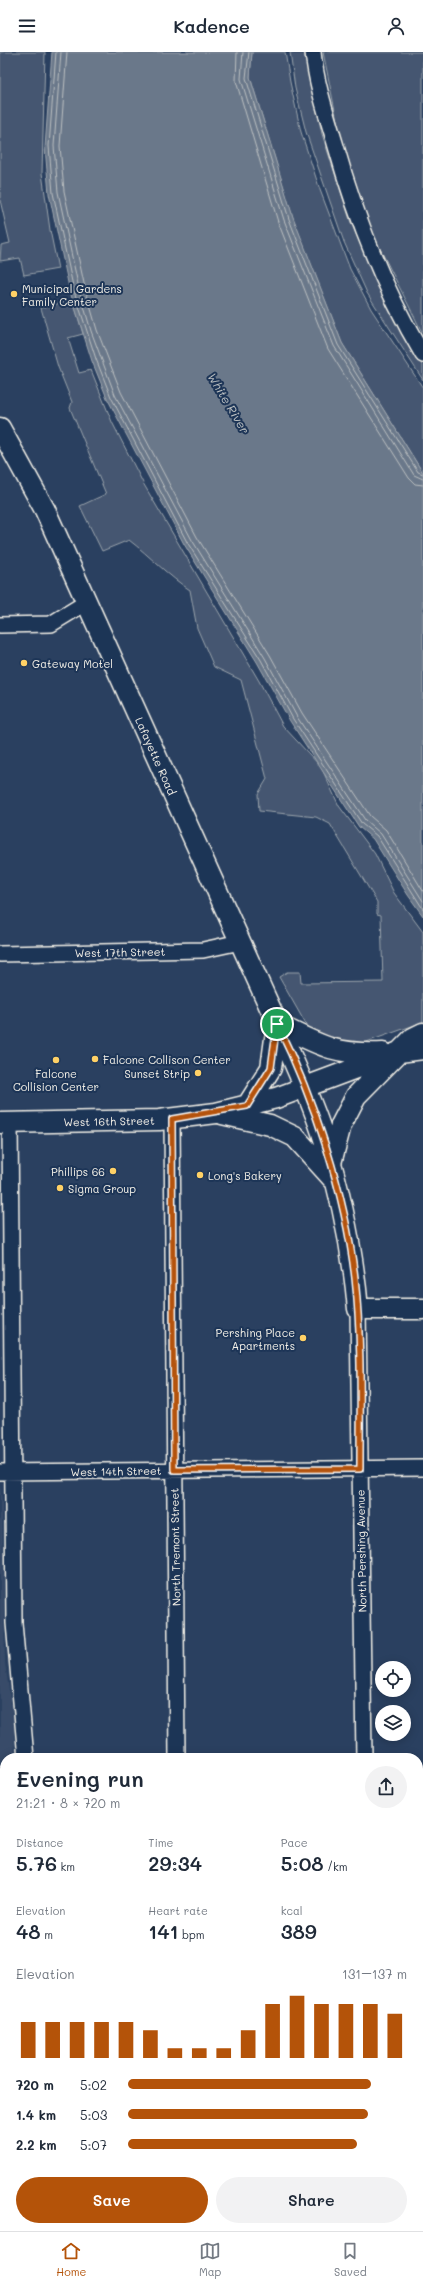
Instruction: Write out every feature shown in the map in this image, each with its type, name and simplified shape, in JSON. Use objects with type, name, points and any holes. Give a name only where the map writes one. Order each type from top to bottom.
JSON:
[{"type":"main road","name":"Lafayette Road","points":[[0,428],[39,497],[88,602],[277,1024],[304,1088]]},
{"type":"main road","points":[[247,1106],[271,1068],[277,1024],[334,1051],[357,1054],[399,1052]]},
{"type":"main road","name":"West 16th Street","points":[[399,1052],[413,1038],[423,1034]]},
{"type":"main road","name":"West 16th Street","points":[[5,1123],[172,1119],[216,1113],[247,1106],[304,1088],[399,1052],[423,1049]]},
{"type":"main road","points":[[330,1164],[341,1126],[356,1096],[399,1052]]},
{"type":"main road","name":"North Pershing Avenue","points":[[304,1088],[324,1139],[349,1235],[358,1309]]},
{"type":"main road","points":[[216,1113],[270,1126],[295,1136],[336,1182]]},
{"type":"main road","points":[[358,1309],[423,1309]]},
{"type":"street","points":[[313,52],[319,88],[351,200],[384,284],[423,355]]},
{"type":"street","points":[[0,625],[51,624],[88,602]]},
{"type":"street","name":"West 17th Street","points":[[0,954],[203,950],[240,942]]},
{"type":"street","name":"North Tremont Street","points":[[172,1119],[177,1753]]},
{"type":"street","points":[[5,1123],[6,1472],[15,1644],[26,1753]]},
{"type":"street","name":"North Pershing Avenue","points":[[358,1309],[364,1753]]},
{"type":"street","name":"West 14th Street","points":[[6,1472],[423,1468]]},
{"type":"shaded area","points":[[0,52],[45,52],[42,173],[50,230],[58,269],[24,275],[20,258],[0,261],[1,245],[10,243],[0,200]]},
{"type":"shaded area","points":[[252,52],[285,52],[301,132],[320,190],[350,269],[371,309],[423,388],[423,473],[342,343],[293,218],[250,77]]},
{"type":"shaded area","points":[[290,52],[304,52],[322,134],[351,223],[387,303],[423,365],[423,380],[367,293],[344,242],[306,132],[295,88]]},
{"type":"shaded area","points":[[323,52],[423,52],[423,334],[352,193]]},
{"type":"shaded area","points":[[73,300],[83,334],[68,338],[79,373],[91,370],[112,422],[143,483],[259,681],[283,726],[321,767],[339,806],[375,854],[394,893],[423,932],[423,1022],[358,1045],[350,1045],[314,1033],[308,1028],[279,977],[287,972],[300,972],[301,983],[383,982],[381,915],[377,914],[377,902],[330,824],[316,817],[259,811],[258,794],[267,779],[241,680],[214,667],[197,628],[190,590],[174,579],[129,540],[102,551],[80,506],[106,494],[70,408],[72,402],[58,367],[41,308]]},
{"type":"shaded area","points":[[0,1486],[2,1501],[5,1664],[14,1722],[15,1753],[0,1753]]},
{"type":"water","name":"White River","points":[[52,52],[252,52],[250,77],[293,217],[342,343],[423,473],[423,916],[373,839],[359,827],[290,721],[257,662],[184,544],[107,398],[92,361],[70,292],[49,194],[45,147]]},
{"type":"place","name":"Municipal Gardens Family Center","points":[[14,294]]},
{"type":"place","name":"Gateway Motel","points":[[24,663]]},
{"type":"place","name":"Falcone Collison Center","points":[[95,1059]]},
{"type":"place","name":"Falcone Collision Center","points":[[56,1060]]},
{"type":"place","name":"Sunset Strip","points":[[198,1073]]},
{"type":"place","name":"Phillips 66","points":[[113,1171]]},
{"type":"place","name":"Long's Bakery","points":[[200,1175]]},
{"type":"place","name":"Sigma Group","points":[[60,1188]]},
{"type":"place","name":"Pershing Place Apartments","points":[[303,1338]]},
{"type":"route","points":[[277,1024],[324,1139],[346,1220],[354,1265],[359,1323],[360,1469],[174,1470],[172,1119],[200,1116],[247,1106],[271,1068],[277,1024]]}]
